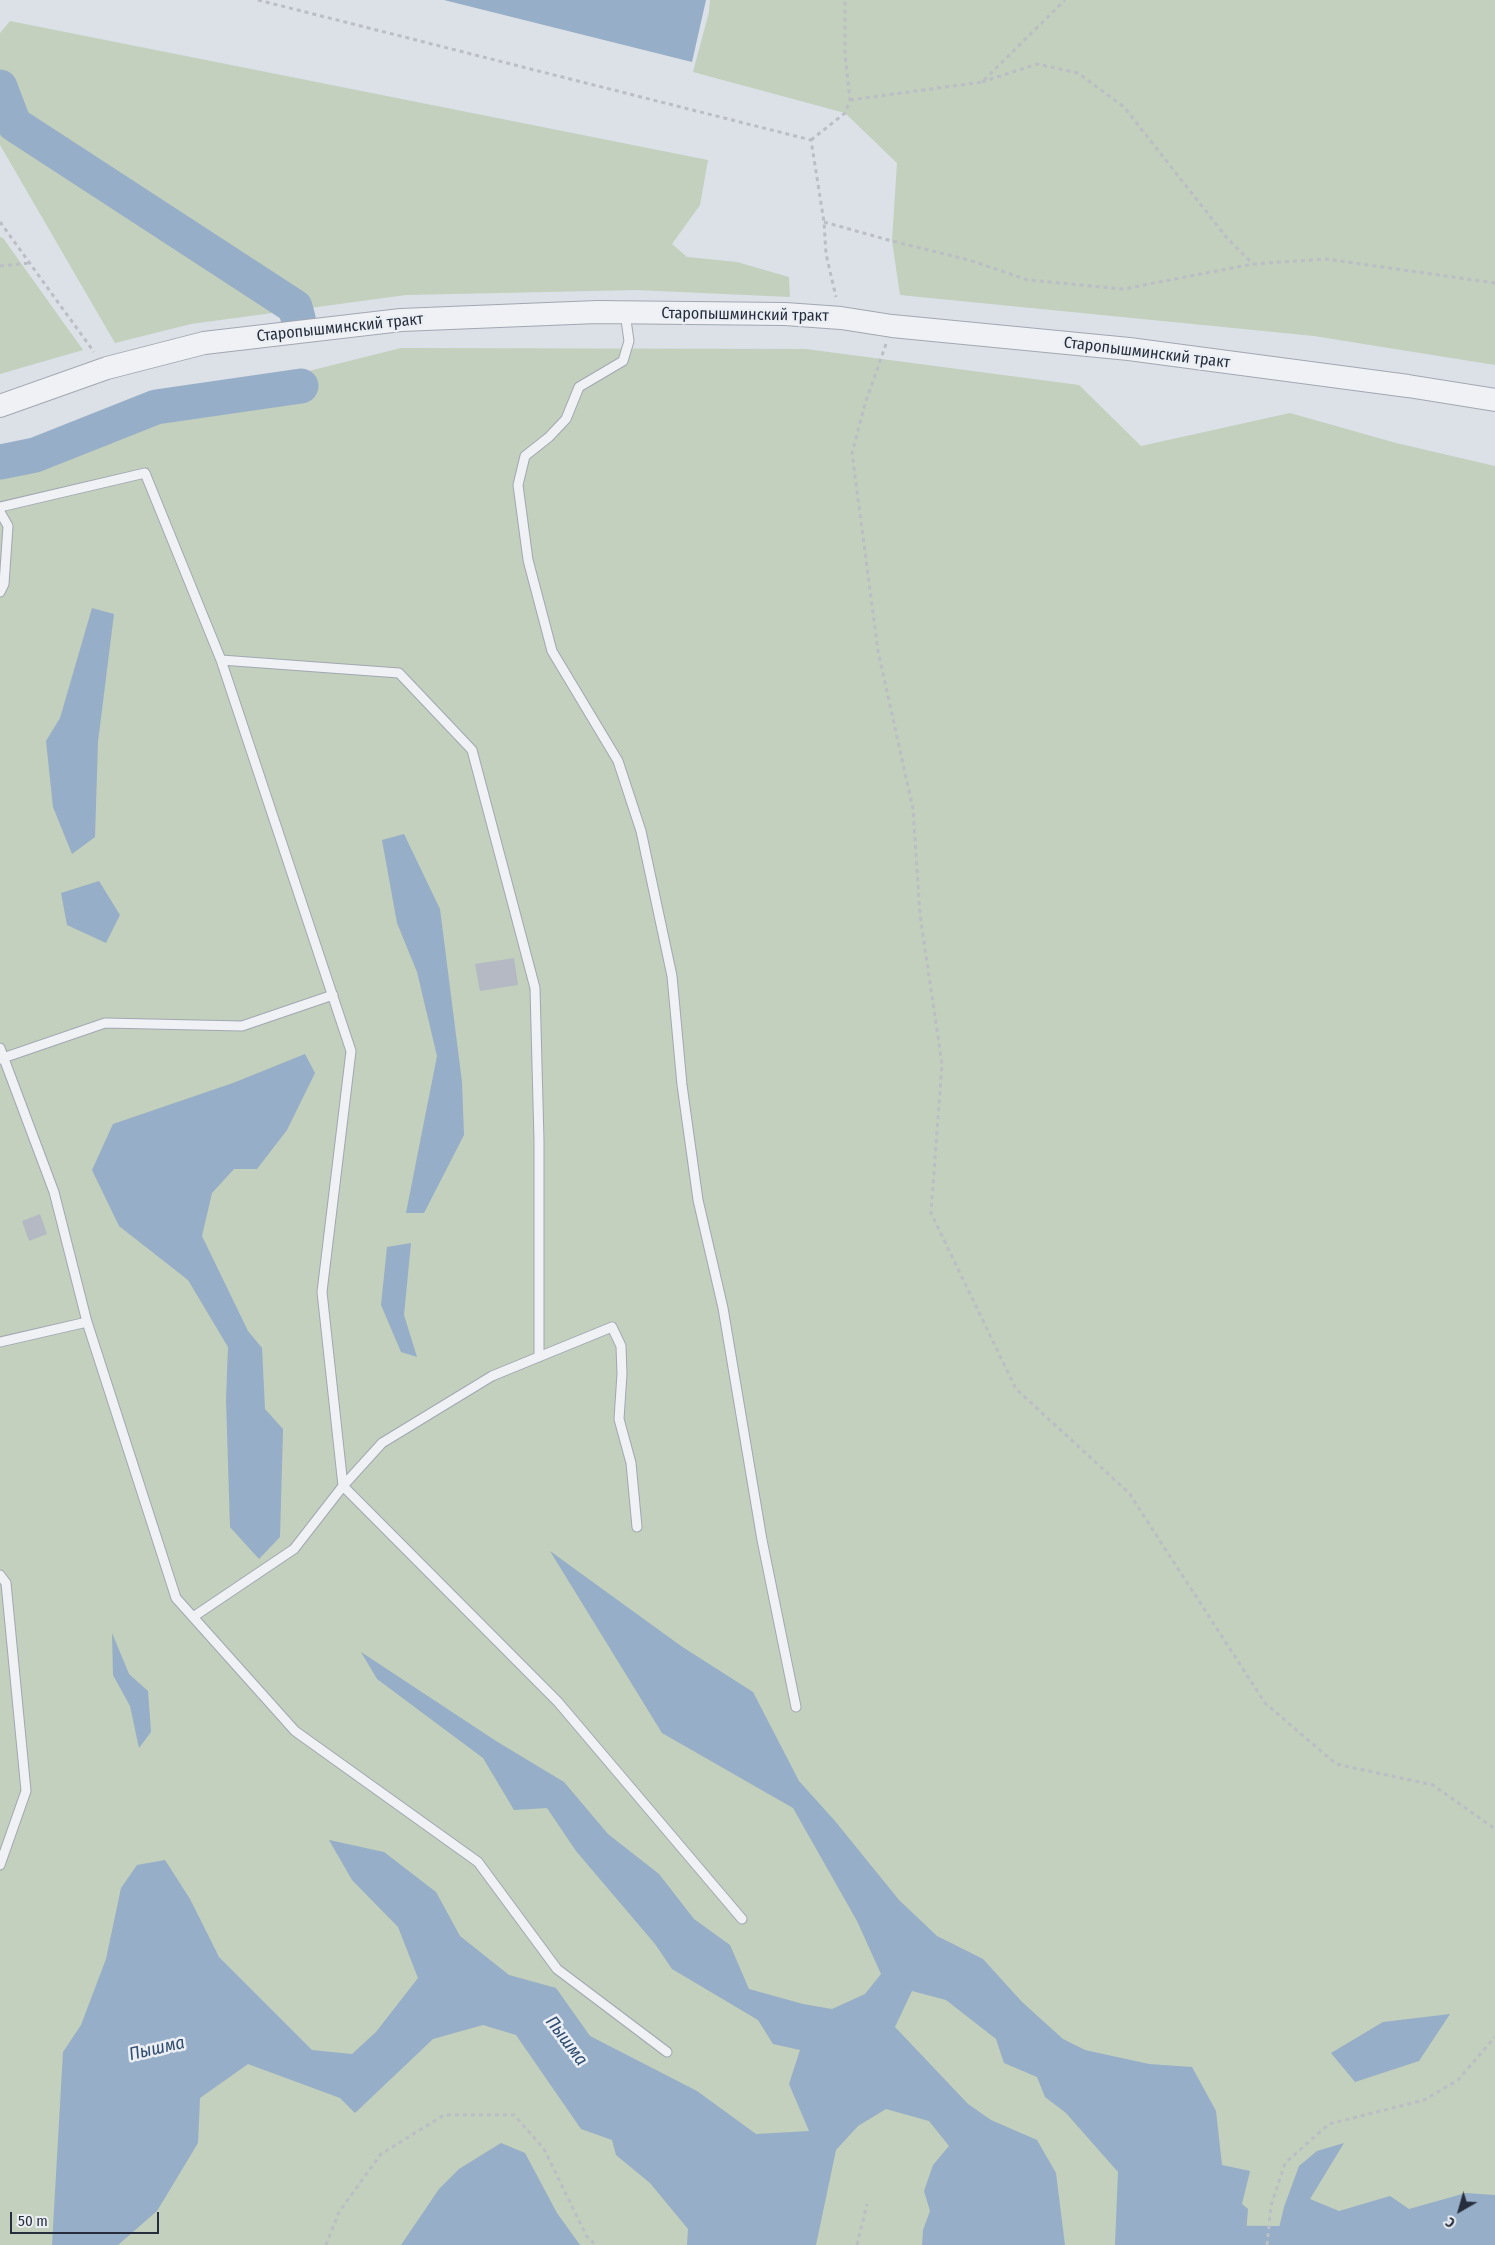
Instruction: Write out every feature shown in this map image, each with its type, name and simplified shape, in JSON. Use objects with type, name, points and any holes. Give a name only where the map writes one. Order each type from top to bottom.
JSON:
[{"type":"street","name":"Старопышминский тракт","points":[[0,406],[107,368],[204,342],[382,322],[625,312],[785,314],[841,318],[892,326],[1129,349],[1398,384],[1495,400]]},
{"type":"lane","points":[[625,312],[628,341],[623,361],[579,387],[566,419],[525,456],[518,485],[528,560],[552,651],[618,761],[641,831],[672,976],[682,1085],[698,1200],[723,1308],[762,1540],[796,1707]]},
{"type":"lane","points":[[0,507],[146,473],[221,660],[351,1051],[322,1292],[343,1486],[558,1702],[742,1919]]},
{"type":"lane","points":[[0,512],[8,526],[4,584],[0,592]]},
{"type":"lane","points":[[221,660],[399,673],[472,750],[535,988],[539,1141],[539,1357]]},
{"type":"lane","points":[[333,995],[242,1026],[105,1023],[1,1054],[54,1192],[87,1322],[176,1598],[295,1731],[478,1862],[557,1969],[667,2052]]},
{"type":"lane","points":[[0,1342],[87,1322]]},
{"type":"lane","points":[[193,1617],[294,1549],[343,1486],[382,1443],[492,1376],[612,1327],[621,1346],[622,1374],[619,1419],[631,1463],[637,1527]]},
{"type":"lane","points":[[0,1575],[6,1583],[26,1791],[0,1865]]},
{"type":"path","points":[[258,0],[811,140]]},
{"type":"path","points":[[811,140],[845,113],[850,100],[845,54],[845,0]]},
{"type":"path","points":[[982,82],[1065,0]]},
{"type":"path","points":[[850,100],[982,82],[1036,64],[1078,73],[1124,107],[1227,238],[1253,264]]},
{"type":"path","points":[[811,140],[824,222],[826,254],[841,318]]},
{"type":"path","points":[[0,222],[107,368]]},
{"type":"path","points":[[824,222],[969,260],[1028,280],[1122,289],[1253,264],[1326,259],[1495,283]]},
{"type":"path","points":[[0,266],[30,263]]},
{"type":"path","points":[[892,326],[865,404],[852,453],[878,651],[913,809],[920,915],[942,1064],[931,1213],[1016,1389],[1129,1493],[1265,1703],[1336,1764],[1433,1785],[1495,1829]]},
{"type":"path","points":[[1267,2245],[1271,2206],[1285,2163],[1329,2124],[1424,2100],[1458,2080],[1495,2037]]},
{"type":"path","points":[[326,2245],[339,2212],[380,2154],[444,2115],[514,2114],[544,2149],[587,2237],[596,2245]]},
{"type":"path","points":[[857,2245],[867,2204]]},
{"type":"green space","points":[[710,0],[1495,0],[1495,365],[1314,336],[900,295],[892,241],[897,163],[845,113],[693,72],[709,12]]},
{"type":"green space","points":[[10,21],[708,160],[700,205],[672,244],[687,257],[737,262],[789,277],[790,297],[637,290],[406,295],[191,324],[115,343],[0,145],[0,33]]},
{"type":"green space","points":[[0,237],[3,238],[83,350],[0,374]]},
{"type":"green space","points":[[401,348],[806,349],[1079,385],[1141,446],[1290,413],[1396,443],[1495,466],[1495,2245],[0,2245],[0,448]]},
{"type":"water","points":[[444,0],[706,0],[692,62]]},
{"type":"water","points":[[92,608],[114,614],[98,742],[95,837],[72,854],[53,807],[46,741],[60,718]]},
{"type":"water","points":[[404,834],[440,909],[462,1082],[464,1135],[424,1213],[406,1213],[437,1056],[417,972],[397,923],[382,840]]},
{"type":"water","points":[[99,881],[120,915],[106,943],[67,925],[61,893]]},
{"type":"water","points":[[305,1054],[315,1073],[287,1130],[257,1169],[234,1169],[212,1193],[202,1236],[248,1331],[262,1348],[265,1409],[283,1429],[280,1537],[259,1559],[230,1527],[226,1400],[228,1347],[188,1280],[119,1226],[92,1170],[113,1124],[233,1083]]},
{"type":"water","points":[[411,1243],[404,1315],[417,1357],[401,1352],[381,1305],[387,1247]]},
{"type":"water","points":[[550,1551],[681,1646],[753,1692],[799,1781],[835,1821],[899,1900],[937,1936],[983,1959],[1022,2002],[1063,2039],[1085,2050],[1149,2064],[1192,2067],[1216,2111],[1222,2165],[1250,2171],[1242,2204],[1248,2209],[1245,2245],[1115,2245],[1118,2172],[1066,2113],[1045,2097],[1037,2077],[1004,2063],[996,2039],[946,2000],[912,1991],[895,2027],[968,2104],[991,2120],[1037,2140],[1056,2173],[1065,2245],[922,2245],[923,2230],[930,2211],[924,2191],[933,2165],[949,2146],[929,2121],[886,2109],[858,2126],[836,2150],[816,2245],[687,2245],[688,2229],[650,2183],[616,2155],[612,2140],[581,2129],[516,2035],[483,2025],[433,2039],[355,2113],[340,2098],[248,2064],[200,2098],[198,2143],[157,2211],[118,2245],[52,2245],[63,2052],[81,2025],[106,1959],[121,1888],[137,1865],[165,1860],[190,1899],[219,1957],[312,2050],[352,2054],[376,2032],[418,1978],[398,1927],[352,1880],[329,1840],[384,1852],[436,1892],[460,1936],[509,1975],[556,1988],[590,2036],[697,2091],[756,2134],[809,2131],[789,2084],[800,2050],[773,2044],[758,2020],[672,1969],[655,1944],[576,1851],[547,1808],[514,1810],[483,1758],[377,1679],[361,1652],[496,1741],[564,1782],[608,1834],[659,1874],[694,1919],[730,1945],[749,1989],[803,2004],[832,2009],[865,1994],[881,1974],[857,1921],[793,1808],[662,1733]]},
{"type":"water","points":[[112,1633],[129,1674],[148,1691],[151,1732],[139,1748],[130,1706],[113,1675]]},
{"type":"water","points":[[1450,2014],[1419,2061],[1355,2082],[1331,2053],[1383,2022]]},
{"type":"water","points":[[501,2143],[525,2153],[557,2213],[580,2245],[401,2245],[439,2189],[459,2169]]},
{"type":"water","points":[[1344,2143],[1310,2199],[1339,2211],[1390,2196],[1409,2209],[1466,2193],[1495,2195],[1495,2245],[1275,2245],[1284,2207],[1299,2166],[1317,2151]]},
{"type":"building","points":[[514,958],[518,985],[480,991],[475,964]]},
{"type":"building","points":[[40,1214],[47,1234],[29,1241],[22,1221]]},
{"type":"waterway","points":[[0,87],[14,124],[295,307],[298,318]]},
{"type":"waterway","points":[[0,462],[35,455],[156,407],[301,386]]},
{"type":"waterway","name":"Пышма","points":[[1216,2245],[1222,2243],[1322,2244]]}]
